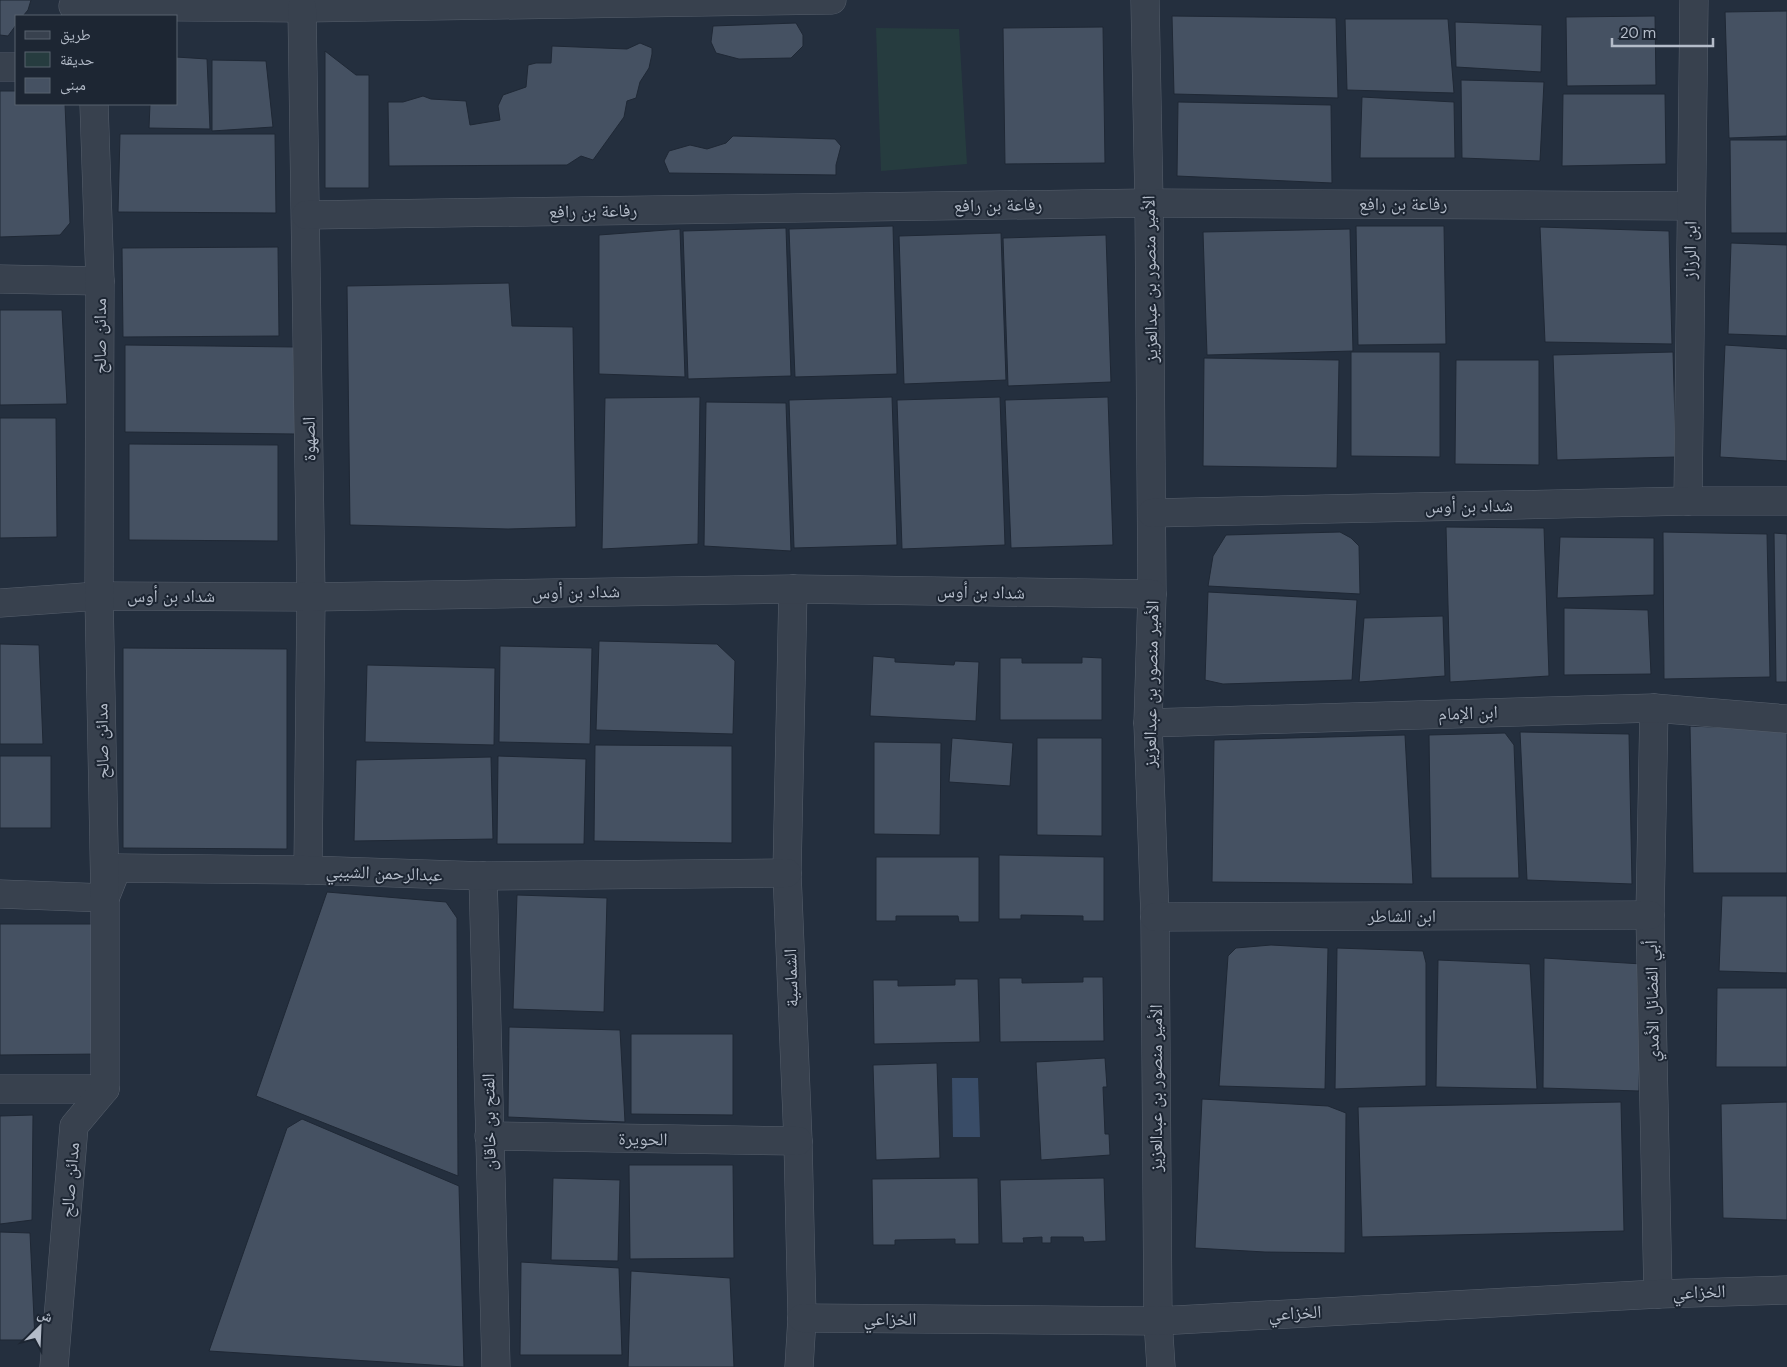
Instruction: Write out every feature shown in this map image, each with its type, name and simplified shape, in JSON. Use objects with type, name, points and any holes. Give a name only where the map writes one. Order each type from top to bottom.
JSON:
[{"type":"street","points":[[72,7],[302,8],[832,0]]},
{"type":"street","name":"الأمير منصور بن عبدالعزيز","points":[[1145,0],[1152,513],[1152,594],[1148,723],[1155,916],[1158,1321],[1161,1367]]},
{"type":"street","name":"ابن الرزاز","points":[[1688,501],[1694,0]]},
{"type":"street","name":"الصهوة","points":[[302,8],[311,597],[308,870]]},
{"type":"street","points":[[0,67],[15,67]]},
{"type":"street","name":"مدائن صالح","points":[[54,1367],[74,1126],[105,1089],[105,898],[99,596],[100,281],[94,105]]},
{"type":"street","name":"رفاعة بن رافع","points":[[306,215],[1149,203],[1691,206]]},
{"type":"street","points":[[0,279],[100,281]]},
{"type":"street","name":"شداد بن أوس","points":[[1152,513],[1688,501],[1787,501]]},
{"type":"street","name":"شداد بن أوس","points":[[0,603],[99,596],[311,597],[793,589],[1152,594]]},
{"type":"street","name":"الشماسية","points":[[793,589],[787,873],[798,1142],[802,1318],[799,1367]]},
{"type":"street","name":"ابن الإمام","points":[[1148,723],[1654,708],[1787,719]]},
{"type":"street","name":"أبي الفضائل الأمدي","points":[[1654,708],[1650,915],[1658,1294]]},
{"type":"street","name":"عبدالرحمن الشيبي","points":[[105,898],[117,868],[308,870],[483,876],[787,873]]},
{"type":"street","name":"الفتح بن خاقان","points":[[483,876],[496,1367]]},
{"type":"street","points":[[0,894],[105,898]]},
{"type":"street","name":"ابن الشاطر","points":[[1155,916],[1650,915]]},
{"type":"street","points":[[0,1089],[105,1089]]},
{"type":"street","name":"الحويرة","points":[[489,1136],[798,1142]]},
{"type":"street","name":"الخزاعي","points":[[802,1318],[1158,1321],[1658,1294],[1787,1290]]},
{"type":"green space","points":[[876,28],[959,29],[967,164],[881,171]]},
{"type":"water","points":[[952,1078],[978,1078],[980,1137],[953,1137]]},
{"type":"building","points":[[0,0],[31,0],[28,10],[24,15],[15,15],[15,26],[8,36],[0,35]]},
{"type":"building","points":[[1787,11],[1787,136],[1729,138],[1725,12]]},
{"type":"building","points":[[1172,16],[1336,18],[1338,98],[1174,94]]},
{"type":"building","points":[[1655,16],[1656,85],[1567,86],[1566,17]]},
{"type":"building","points":[[1345,19],[1448,19],[1454,93],[1347,90]]},
{"type":"building","points":[[1455,22],[1542,25],[1541,72],[1456,67]]},
{"type":"building","points":[[796,23],[803,35],[803,46],[791,58],[739,59],[716,53],[711,42],[713,26]]},
{"type":"building","points":[[1103,27],[1105,163],[1005,164],[1003,28]]},
{"type":"building","points":[[640,43],[652,48],[649,68],[640,82],[636,98],[627,101],[624,117],[593,160],[581,156],[567,165],[389,166],[388,102],[403,102],[423,96],[431,99],[466,101],[470,125],[500,120],[498,106],[503,95],[526,87],[528,65],[551,63],[552,46],[627,49]]},
{"type":"building","points":[[325,51],[356,75],[369,75],[369,188],[325,188]]},
{"type":"building","points":[[178,57],[207,59],[210,129],[149,128],[150,105],[178,105]]},
{"type":"building","points":[[212,60],[266,61],[273,127],[212,131]]},
{"type":"building","points":[[1461,80],[1544,82],[1540,161],[1462,158]]},
{"type":"building","points":[[0,91],[15,91],[15,105],[65,105],[70,223],[60,235],[0,237]]},
{"type":"building","points":[[1563,94],[1665,94],[1666,164],[1562,166]]},
{"type":"building","points":[[1362,97],[1454,102],[1455,158],[1360,158]]},
{"type":"building","points":[[1178,102],[1331,105],[1332,183],[1177,176]]},
{"type":"building","points":[[120,134],[275,134],[276,213],[118,212]]},
{"type":"building","points":[[733,136],[835,139],[841,146],[836,165],[836,175],[669,173],[664,161],[669,151],[690,145],[707,149],[726,143]]},
{"type":"building","points":[[1730,140],[1787,140],[1787,233],[1731,233]]},
{"type":"building","points":[[893,226],[897,374],[795,377],[789,229]]},
{"type":"building","points":[[1356,226],[1444,226],[1446,344],[1358,345]]},
{"type":"building","points":[[1540,227],[1669,231],[1672,344],[1545,342]]},
{"type":"building","points":[[786,228],[791,376],[688,379],[683,231]]},
{"type":"building","points":[[680,229],[685,377],[599,374],[599,235]]},
{"type":"building","points":[[1350,229],[1353,351],[1207,355],[1203,232]]},
{"type":"building","points":[[1001,233],[1006,380],[904,384],[899,236]]},
{"type":"building","points":[[1106,235],[1111,382],[1008,386],[1003,238]]},
{"type":"building","points":[[1731,243],[1787,245],[1787,336],[1728,334]]},
{"type":"building","points":[[278,247],[279,336],[123,337],[122,248]]},
{"type":"building","points":[[509,283],[512,326],[573,327],[576,527],[508,529],[350,525],[347,286]]},
{"type":"building","points":[[0,310],[62,310],[67,404],[0,405]]},
{"type":"building","points":[[125,345],[295,347],[295,434],[125,432]]},
{"type":"building","points":[[1725,345],[1787,349],[1787,461],[1720,457]]},
{"type":"building","points":[[1351,352],[1440,352],[1440,457],[1351,456]]},
{"type":"building","points":[[1673,352],[1676,457],[1557,460],[1553,355]]},
{"type":"building","points":[[1204,358],[1339,360],[1337,468],[1203,466]]},
{"type":"building","points":[[1456,360],[1539,360],[1539,465],[1455,464]]},
{"type":"building","points":[[700,397],[698,544],[602,549],[605,398]]},
{"type":"building","points":[[892,397],[897,545],[794,548],[789,400]]},
{"type":"building","points":[[1000,397],[1005,545],[902,549],[897,400]]},
{"type":"building","points":[[1108,397],[1113,545],[1011,548],[1005,400]]},
{"type":"building","points":[[706,402],[786,403],[791,551],[704,546]]},
{"type":"building","points":[[0,418],[56,418],[57,537],[0,538]]},
{"type":"building","points":[[129,444],[278,445],[278,541],[129,540]]},
{"type":"building","points":[[1446,527],[1544,528],[1549,676],[1450,682]]},
{"type":"building","points":[[1340,532],[1351,538],[1359,546],[1360,594],[1208,586],[1213,556],[1226,535]]},
{"type":"building","points":[[1663,532],[1767,534],[1770,677],[1664,679]]},
{"type":"building","points":[[1774,533],[1787,534],[1787,682],[1776,682]]},
{"type":"building","points":[[1560,537],[1654,538],[1654,595],[1557,598]]},
{"type":"building","points":[[1208,592],[1357,600],[1352,680],[1223,684],[1205,680]]},
{"type":"building","points":[[1564,608],[1648,610],[1651,674],[1564,675]]},
{"type":"building","points":[[1443,616],[1445,676],[1359,682],[1364,618]]},
{"type":"building","points":[[599,641],[717,644],[735,661],[733,734],[596,730]]},
{"type":"building","points":[[0,644],[39,645],[43,744],[0,744]]},
{"type":"building","points":[[500,646],[592,648],[590,744],[499,742]]},
{"type":"building","points":[[123,648],[287,649],[287,849],[123,848]]},
{"type":"building","points":[[873,656],[895,658],[895,662],[954,665],[955,661],[979,662],[976,721],[870,716]]},
{"type":"building","points":[[1082,657],[1102,658],[1102,720],[1000,720],[1000,658],[1022,658],[1022,663],[1082,663]]},
{"type":"building","points":[[367,665],[495,668],[494,745],[365,742]]},
{"type":"building","points":[[1690,726],[1787,730],[1787,873],[1693,873]]},
{"type":"building","points":[[1520,732],[1629,734],[1632,884],[1527,880]]},
{"type":"building","points":[[1505,733],[1514,745],[1519,878],[1431,878],[1429,735]]},
{"type":"building","points":[[1405,735],[1413,884],[1212,882],[1214,740]]},
{"type":"building","points":[[952,738],[1013,743],[1010,786],[949,782]]},
{"type":"building","points":[[1037,738],[1102,738],[1102,836],[1037,835]]},
{"type":"building","points":[[874,742],[941,743],[940,835],[874,834]]},
{"type":"building","points":[[595,745],[732,746],[732,843],[594,841]]},
{"type":"building","points":[[0,756],[51,756],[51,828],[0,828]]},
{"type":"building","points":[[498,756],[586,759],[584,844],[497,844]]},
{"type":"building","points":[[491,757],[493,839],[354,841],[356,760]]},
{"type":"building","points":[[999,855],[1104,857],[1104,921],[1083,921],[1083,916],[1021,915],[1021,919],[999,919]]},
{"type":"building","points":[[876,857],[979,857],[979,922],[959,922],[958,916],[896,916],[896,921],[876,921]]},
{"type":"building","points":[[327,892],[446,902],[457,918],[458,1176],[256,1096]]},
{"type":"building","points":[[517,895],[607,898],[604,1012],[513,1009]]},
{"type":"building","points":[[1722,896],[1787,896],[1787,973],[1719,971]]},
{"type":"building","points":[[0,924],[99,924],[99,1054],[0,1055]]},
{"type":"building","points":[[1271,945],[1328,948],[1325,1089],[1219,1086],[1228,956],[1236,948]]},
{"type":"building","points":[[1337,948],[1423,951],[1426,963],[1426,1086],[1335,1089]]},
{"type":"building","points":[[1544,958],[1642,964],[1639,1091],[1543,1088]]},
{"type":"building","points":[[1438,960],[1530,964],[1537,1089],[1436,1087]]},
{"type":"building","points":[[1083,977],[1103,977],[1104,1041],[1000,1042],[999,978],[1022,978],[1022,983],[1083,982]]},
{"type":"building","points":[[955,979],[978,979],[980,1042],[874,1044],[873,980],[898,980],[898,986],[955,985]]},
{"type":"building","points":[[1717,988],[1787,988],[1787,1067],[1716,1067]]},
{"type":"building","points":[[509,1027],[620,1030],[625,1122],[508,1117]]},
{"type":"building","points":[[631,1034],[733,1034],[733,1115],[631,1114]]},
{"type":"building","points":[[1105,1058],[1107,1087],[1103,1087],[1105,1134],[1109,1134],[1110,1155],[1041,1160],[1036,1062]]},
{"type":"building","points":[[937,1063],[940,1158],[876,1160],[873,1065]]},
{"type":"building","points":[[1202,1099],[1328,1106],[1346,1113],[1345,1253],[1265,1252],[1195,1248]]},
{"type":"building","points":[[1621,1102],[1624,1231],[1362,1237],[1358,1107]]},
{"type":"building","points":[[1787,1102],[1787,1220],[1723,1218],[1721,1104]]},
{"type":"building","points":[[33,1115],[32,1220],[0,1224],[0,1116]]},
{"type":"building","points":[[302,1119],[459,1186],[464,1367],[209,1351],[287,1128]]},
{"type":"building","points":[[629,1165],[733,1165],[734,1258],[630,1259]]},
{"type":"building","points":[[553,1178],[620,1180],[618,1261],[551,1260]]},
{"type":"building","points":[[978,1178],[979,1244],[955,1244],[955,1239],[895,1240],[895,1245],[873,1245],[872,1179]]},
{"type":"building","points":[[1104,1178],[1106,1241],[1084,1242],[1083,1237],[1051,1237],[1051,1243],[1042,1243],[1042,1237],[1023,1238],[1024,1243],[1002,1243],[1000,1180]]},
{"type":"building","points":[[0,1232],[30,1233],[35,1340],[0,1340]]},
{"type":"building","points":[[521,1262],[619,1268],[622,1355],[520,1355]]},
{"type":"building","points":[[631,1271],[730,1278],[734,1367],[628,1367]]}]
